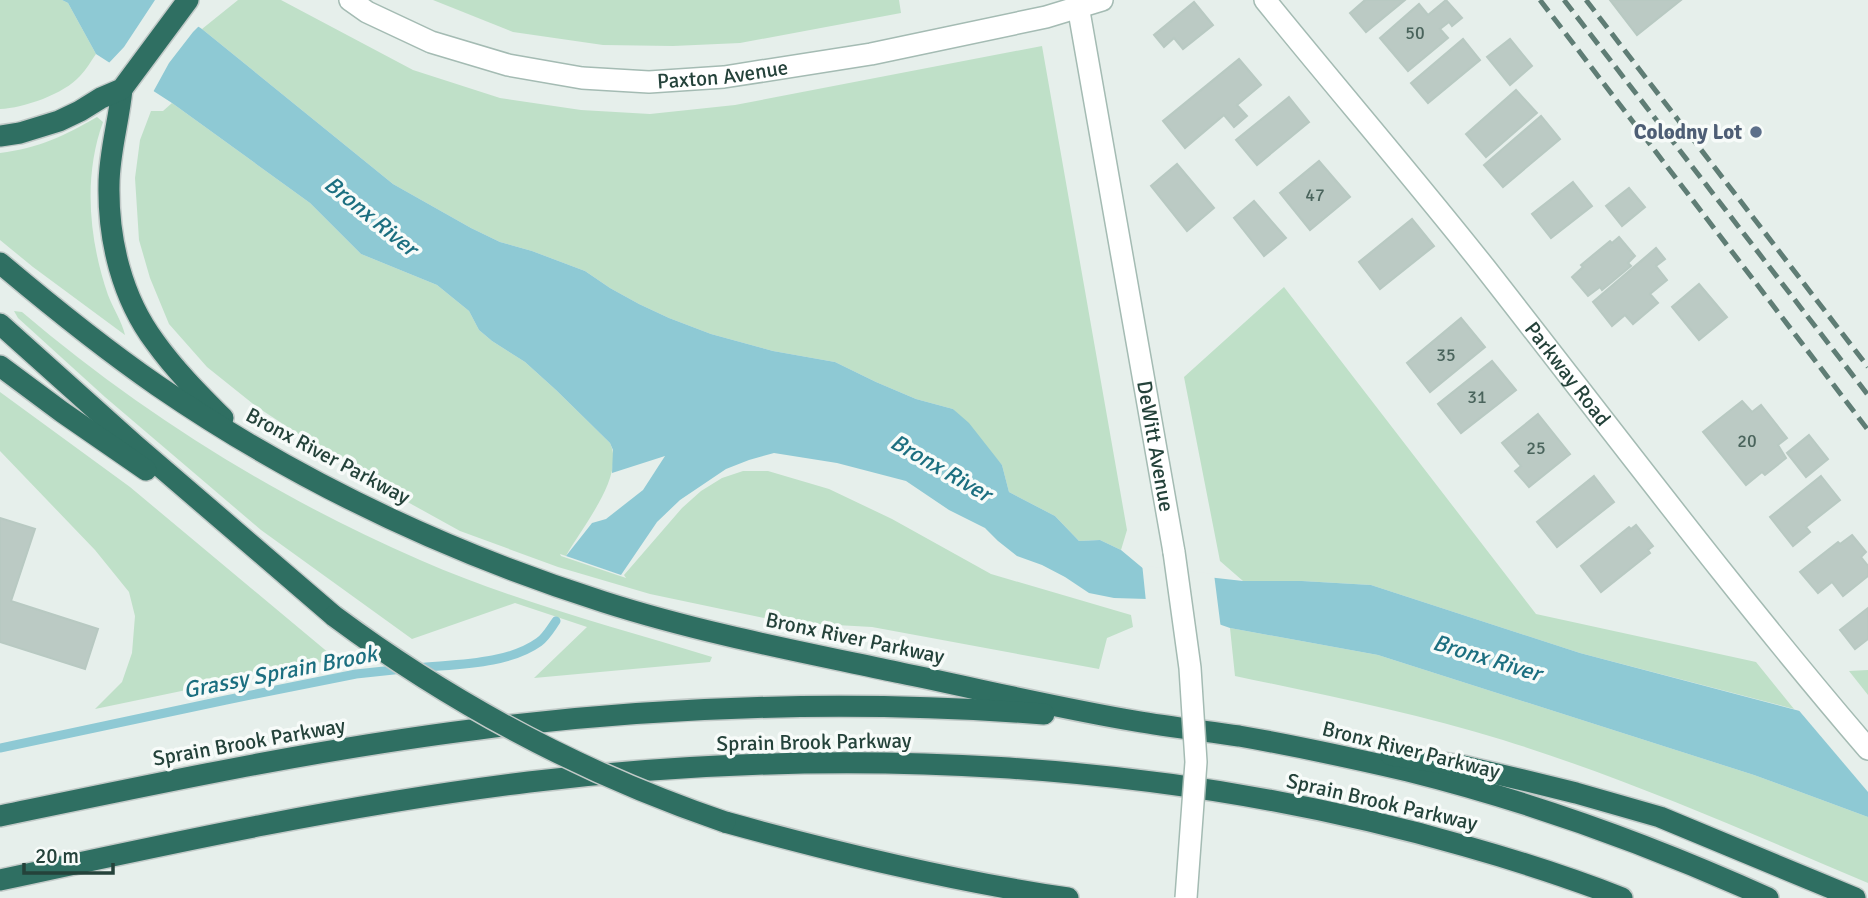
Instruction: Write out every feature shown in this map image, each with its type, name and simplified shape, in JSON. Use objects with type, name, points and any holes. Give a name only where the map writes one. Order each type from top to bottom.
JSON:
[{"type":"highway","points":[[187,2],[122,89],[109,183],[113,240],[128,295],[153,340],[189,384],[250,444]]},
{"type":"highway","points":[[0,136],[59,121],[101,97],[122,89]]},
{"type":"highway","name":"Bronx River Parkway","points":[[0,263],[118,357],[250,444],[346,496],[496,564],[604,602],[757,642],[1136,722],[1243,737],[1406,771],[1510,799],[1613,833],[1768,898]]},
{"type":"highway","points":[[0,324],[63,382],[334,616],[385,654],[527,738],[624,784],[724,822],[845,854],[950,877],[1068,898]]},
{"type":"highway","points":[[0,366],[229,527]]},
{"type":"highway","name":"Sprain Brook Parkway","points":[[0,816],[321,753],[440,734],[588,718],[758,709],[866,707],[1029,712],[1136,722]]},
{"type":"highway","points":[[1243,737],[1462,766],[1576,793],[1660,817],[1855,898]]},
{"type":"highway","name":"Sprain Brook Parkway","points":[[0,880],[303,817],[529,782],[719,767],[856,764],[1031,770],[1126,779],[1236,794],[1393,826],[1498,856],[1622,898]]},
{"type":"highway","points":[[950,877],[1025,898]]},
{"type":"street","name":"Paxton Avenue","points":[[350,0],[367,12],[431,42],[508,65],[582,78],[649,82],[724,77],[870,54],[1046,17],[1078,4],[1102,0]]},
{"type":"street","name":"Parkway Road","points":[[1265,0],[1484,266],[1706,550],[1868,749]]},
{"type":"street","name":"DeWitt Avenue","points":[[1078,4],[1174,552],[1190,668],[1196,762],[1186,898]]},
{"type":"green space","points":[[0,0],[62,0],[68,3],[96,54],[73,83],[43,99],[0,109]]},
{"type":"green space","points":[[238,0],[281,0],[413,70],[500,98],[581,110],[650,114],[735,105],[1042,46],[1127,530],[1121,550],[1100,540],[1079,541],[1055,516],[1009,492],[1002,465],[953,409],[916,399],[835,362],[773,351],[711,334],[669,318],[610,288],[585,271],[500,242],[393,184],[202,29]]},
{"type":"green space","points":[[433,0],[899,0],[901,13],[740,43],[603,45],[513,32]]},
{"type":"green space","points":[[172,103],[310,203],[361,254],[437,285],[469,311],[479,330],[525,362],[610,443],[612,471],[607,486],[566,556],[560,554],[561,556],[626,578],[624,575],[682,508],[701,491],[722,478],[743,471],[768,471],[829,489],[892,519],[991,574],[1131,615],[1133,627],[1107,638],[1099,669],[872,627],[783,622],[650,594],[558,567],[460,531],[375,484],[257,407],[207,367],[169,324],[150,278],[139,240],[135,178],[140,140],[151,111],[163,111]]},
{"type":"green space","points":[[97,117],[103,122],[93,164],[93,231],[108,295],[125,335],[0,240],[0,153],[51,140]]},
{"type":"green space","points":[[1284,287],[1536,614],[1756,662],[1794,709],[1580,653],[1371,585],[1243,581],[1220,561],[1184,377]]},
{"type":"green space","points":[[14,311],[22,312],[115,385],[212,451],[367,536],[491,588],[564,613],[712,657],[710,662],[534,678],[587,627],[515,603],[412,639],[261,530],[105,397],[18,318]]},
{"type":"green space","points":[[0,392],[130,487],[336,659],[95,709],[122,682],[132,653],[135,616],[129,592],[95,550],[0,451]]},
{"type":"green space","points":[[1230,628],[1378,655],[1754,775],[1868,817],[1868,883],[1687,807],[1550,755],[1437,721],[1235,676]]},
{"type":"green space","points":[[1868,670],[1868,695],[1849,671]]},
{"type":"water","name":"Bronx River","points":[[62,0],[158,0],[202,29],[393,184],[471,228],[500,242],[585,271],[639,304],[711,334],[773,351],[835,362],[916,399],[953,409],[969,423],[1002,465],[1009,492],[1055,516],[1079,541],[1100,540],[1121,550],[1145,570],[1243,581],[1371,585],[1580,653],[1868,729],[1868,817],[1754,775],[1378,655],[1230,628],[1147,599],[1114,598],[1089,593],[1042,565],[1017,556],[985,528],[949,510],[906,481],[837,463],[774,453],[726,469],[680,500],[657,522],[621,575],[566,556],[592,523],[606,519],[643,490],[665,456],[612,473],[613,450],[610,443],[525,362],[479,330],[469,311],[437,285],[361,254],[310,203],[172,103],[96,54],[68,3]]},
{"type":"pier","points":[[155,0],[164,0],[201,24],[169,63],[152,94],[107,65],[124,47]]},
{"type":"pier","points":[[1142,563],[1146,566],[1214,574],[1221,629],[1146,602]]},
{"type":"pier","points":[[1796,707],[1868,725],[1868,792]]},
{"type":"building","points":[[1365,0],[1405,0],[1366,32],[1350,13]]},
{"type":"building","points":[[1446,0],[1462,18],[1452,26],[1449,22],[1440,29],[1448,38],[1408,71],[1380,38],[1419,4],[1428,15]]},
{"type":"building","points":[[1610,0],[1681,0],[1637,35]]},
{"type":"building","points":[[1194,2],[1213,25],[1183,49],[1174,38],[1164,47],[1154,35]]},
{"type":"building","points":[[1463,39],[1480,60],[1428,103],[1411,83]]},
{"type":"building","points":[[1510,39],[1532,66],[1510,85],[1487,57]]},
{"type":"building","points":[[1239,59],[1261,85],[1237,105],[1247,116],[1234,127],[1224,115],[1185,148],[1163,121]]},
{"type":"building","points":[[1516,90],[1537,113],[1486,157],[1466,134]]},
{"type":"building","points":[[1289,97],[1309,122],[1257,165],[1236,140]]},
{"type":"building","points":[[1541,116],[1560,139],[1503,187],[1484,165]]},
{"type":"building","points":[[1319,161],[1350,197],[1310,230],[1280,193]]},
{"type":"building","points":[[1177,164],[1214,208],[1187,231],[1151,186]]},
{"type":"building","points":[[1573,182],[1592,206],[1551,238],[1532,214]]},
{"type":"building","points":[[1629,188],[1645,207],[1622,226],[1606,206]]},
{"type":"building","points":[[1254,201],[1286,238],[1264,256],[1234,218]]},
{"type":"building","points":[[1412,219],[1434,246],[1380,289],[1359,262]]},
{"type":"building","points":[[1619,237],[1635,256],[1628,263],[1631,266],[1602,290],[1600,287],[1588,296],[1572,277],[1583,267],[1581,265],[1610,241],[1612,243]]},
{"type":"building","points":[[1656,248],[1665,259],[1656,266],[1667,280],[1650,294],[1658,303],[1633,324],[1625,315],[1612,326],[1593,302]]},
{"type":"building","points":[[1699,284],[1727,317],[1699,340],[1672,307]]},
{"type":"building","points":[[1461,318],[1485,347],[1430,392],[1407,363]]},
{"type":"building","points":[[1492,361],[1516,390],[1461,433],[1438,404]]},
{"type":"building","points":[[1742,401],[1752,412],[1761,405],[1787,438],[1778,445],[1786,458],[1765,475],[1762,472],[1746,485],[1703,432]]},
{"type":"building","points":[[1538,414],[1570,454],[1529,487],[1515,471],[1521,466],[1502,443]]},
{"type":"building","points":[[1809,435],[1828,459],[1806,477],[1787,453]]},
{"type":"building","points":[[1594,476],[1614,502],[1557,547],[1537,522]]},
{"type":"building","points":[[1821,476],[1840,500],[1806,527],[1810,532],[1793,546],[1770,517]]},
{"type":"building","points":[[0,518],[35,529],[11,601],[98,629],[85,669],[0,642]]},
{"type":"building","points":[[1636,525],[1653,546],[1648,550],[1650,553],[1601,592],[1581,566],[1629,527],[1631,529]]},
{"type":"building","points":[[1852,535],[1866,552],[1861,557],[1868,566],[1868,576],[1843,596],[1832,582],[1818,593],[1800,572],[1838,542],[1840,544]]},
{"type":"building","points":[[1868,608],[1868,639],[1855,649],[1840,630]]},
{"type":"waterway","name":"Grassy Sprain Brook","points":[[417,668],[480,662],[512,655],[539,642],[556,621]]},
{"type":"waterway","name":"Grassy Sprain Brook","points":[[0,748],[356,674],[403,669]]},
{"type":"railway","points":[[1540,0],[1868,430]]},
{"type":"railway","points":[[1564,0],[1868,395]]},
{"type":"railway","points":[[1586,0],[1868,367]]},
{"type":"place","name":"Colodny Lot","points":[[1756,132]]}]
